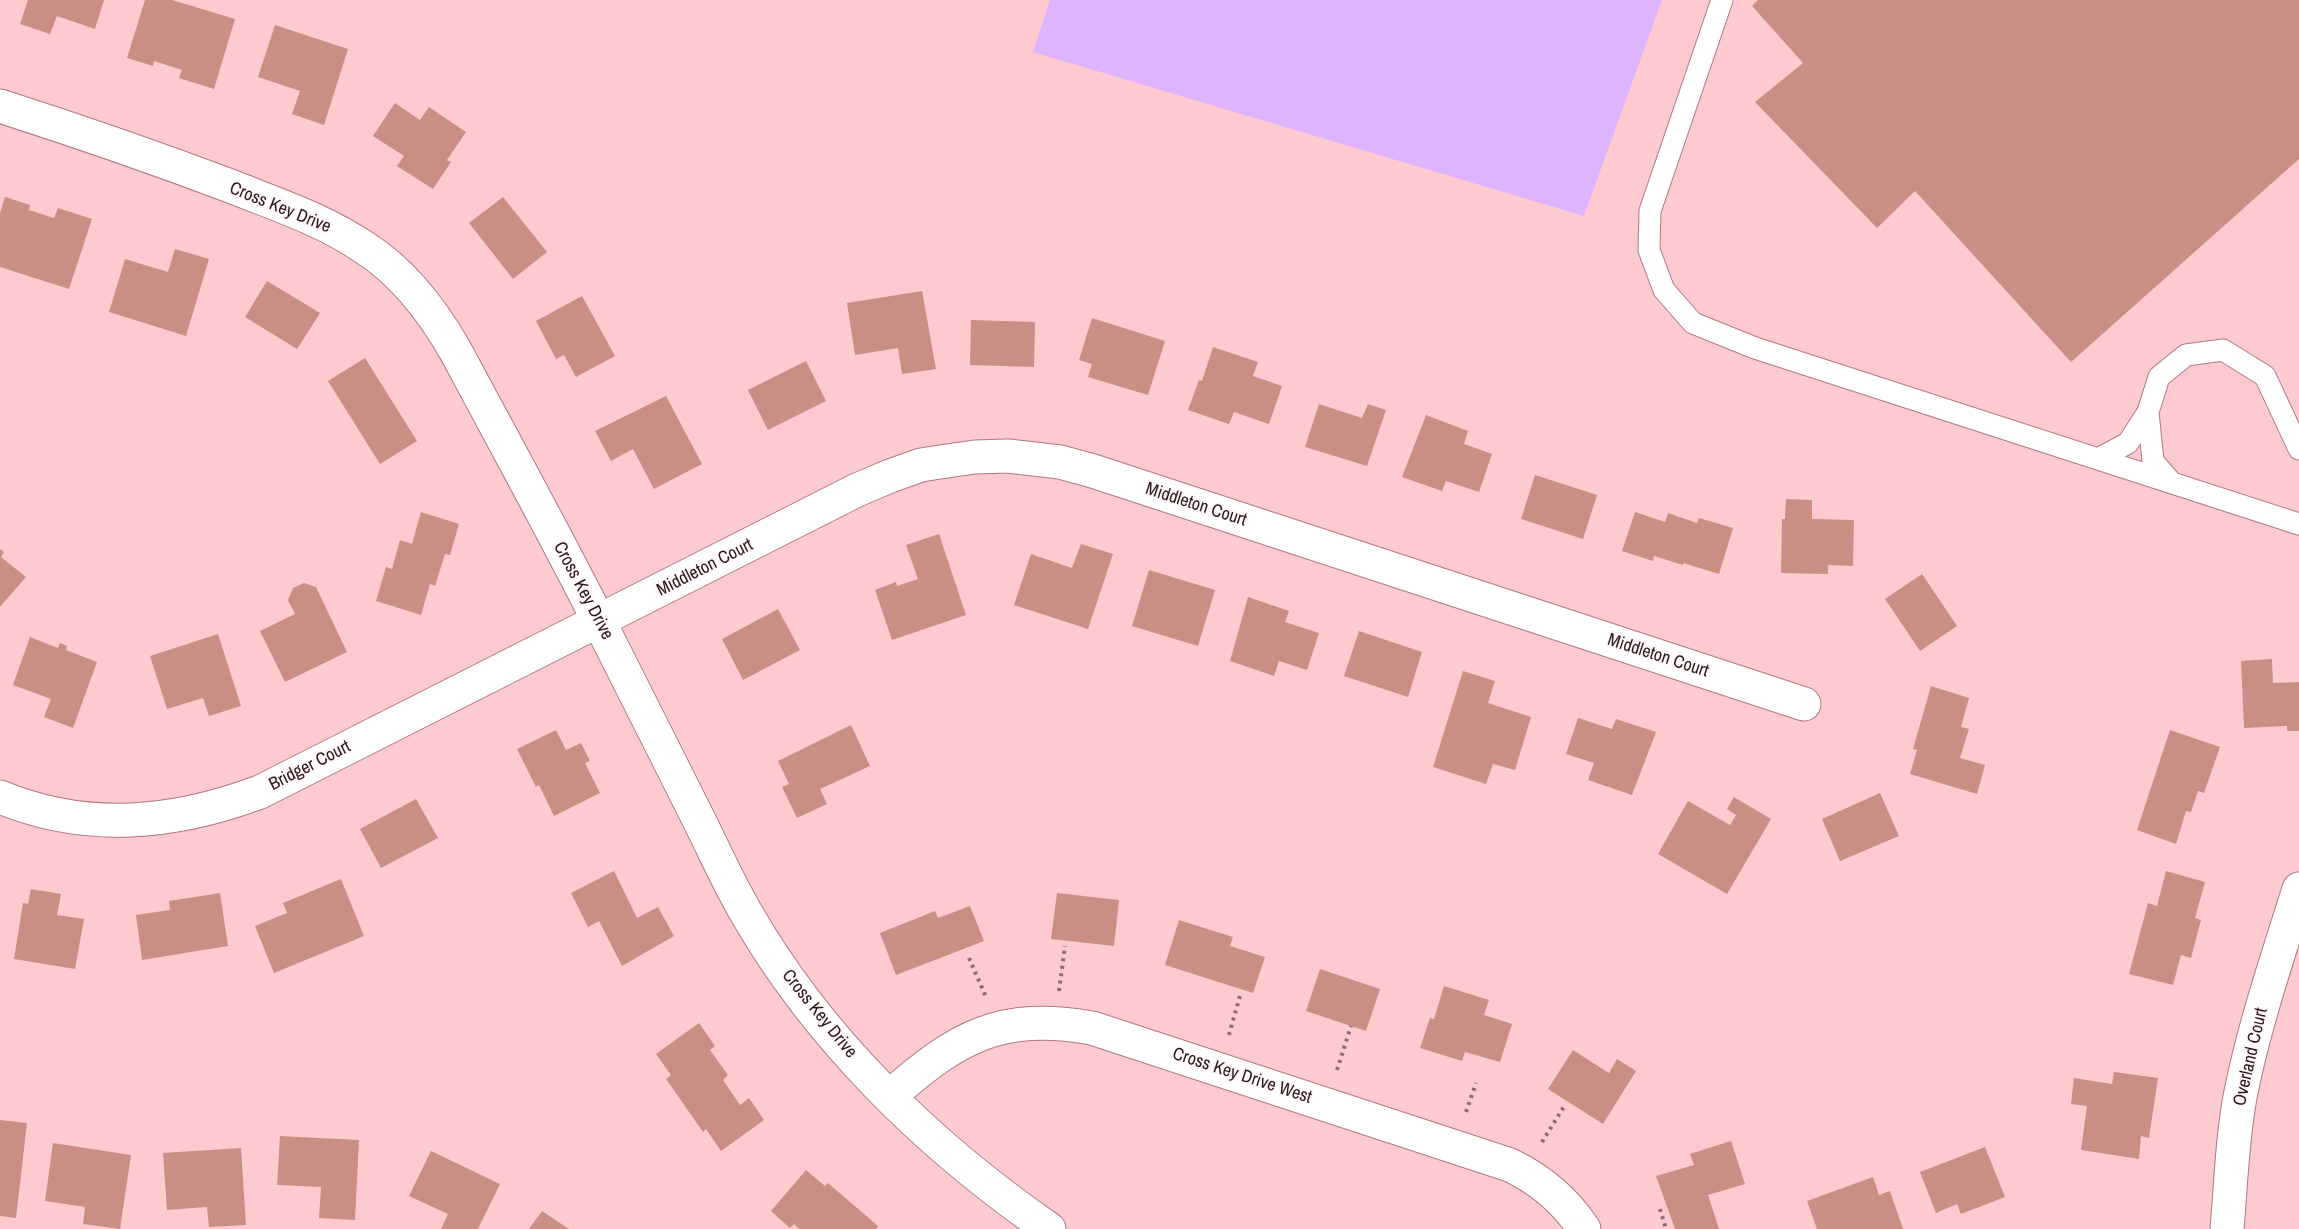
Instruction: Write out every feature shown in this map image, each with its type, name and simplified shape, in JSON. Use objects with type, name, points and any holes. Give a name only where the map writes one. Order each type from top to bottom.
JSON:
[{"type":"street","name":"Cross Key Drive","points":[[0,106],[137,151],[304,215],[355,242],[392,269],[427,307],[455,350],[600,621],[745,911],[782,967],[832,1034],[890,1096],[941,1145],[991,1188],[1049,1229]]},
{"type":"street","name":"Middleton Court","points":[[600,621],[857,490],[890,476],[921,465],[940,462],[975,457],[1017,457],[1060,462],[1093,471],[1804,704]]},
{"type":"street","name":"Bridger Court","points":[[0,797],[50,813],[99,820],[149,820],[181,816],[212,808],[260,792],[600,621]]},
{"type":"street","name":"Overland Court","points":[[2227,1229],[2230,1174],[2241,1093],[2265,996],[2299,889]]},
{"type":"street","name":"Cross Key Drive West","points":[[890,1096],[940,1054],[987,1032],[1021,1024],[1038,1023],[1092,1028],[1510,1165],[1551,1191],[1564,1203],[1584,1229]]},
{"type":"lane","points":[[1722,0],[1650,211],[1649,249],[1664,290],[1693,323],[1755,348],[2299,524]]},
{"type":"lane","points":[[2098,459],[2128,444],[2148,412],[2159,376],[2186,355],[2223,350],[2265,376],[2299,449]]},
{"type":"lane","points":[[2148,412],[2153,461],[2173,483]]},
{"type":"path","points":[[1059,992],[1065,946]]},
{"type":"path","points":[[969,958],[986,997]]},
{"type":"path","points":[[1229,1035],[1241,992]]},
{"type":"path","points":[[1337,1070],[1351,1026]]},
{"type":"path","points":[[1466,1112],[1476,1083]]},
{"type":"path","points":[[1541,1142],[1565,1105]]},
{"type":"path","points":[[1659,1209],[1666,1229]]},
{"type":"shaded area","points":[[1050,0],[1662,0],[1584,216],[1033,52]]},
{"type":"building","points":[[28,0],[104,0],[95,29],[57,16],[50,34],[20,24]]},
{"type":"building","points":[[145,0],[172,0],[235,19],[214,89],[179,78],[182,70],[154,61],[153,66],[127,58]]},
{"type":"building","points":[[1758,0],[2299,0],[2299,159],[2071,362],[1915,191],[1877,228],[1755,102],[1803,63],[1752,6]]},
{"type":"building","points":[[275,25],[348,49],[324,125],[292,114],[300,91],[258,77]]},
{"type":"building","points":[[395,103],[420,120],[429,107],[466,132],[447,160],[451,162],[433,189],[397,166],[404,156],[373,136]]},
{"type":"building","points":[[5,197],[30,205],[29,210],[54,218],[58,208],[92,219],[69,289],[0,267],[0,213]]},
{"type":"building","points":[[503,197],[547,252],[513,279],[469,223]]},
{"type":"building","points":[[175,249],[209,259],[186,336],[109,312],[125,259],[168,272]]},
{"type":"building","points":[[267,281],[320,313],[297,349],[245,317]]},
{"type":"building","points":[[922,291],[936,369],[902,374],[898,348],[855,355],[847,303]]},
{"type":"building","points":[[582,296],[615,356],[576,377],[564,355],[556,359],[536,321]]},
{"type":"building","points":[[1092,318],[1165,341],[1148,395],[1088,377],[1092,364],[1079,360]]},
{"type":"building","points":[[971,320],[1035,322],[1034,367],[970,365]]},
{"type":"building","points":[[1213,347],[1258,362],[1253,376],[1282,386],[1269,424],[1234,412],[1229,424],[1188,410],[1199,380],[1202,381]]},
{"type":"building","points":[[365,358],[417,441],[380,464],[328,381]]},
{"type":"building","points":[[806,361],[826,401],[768,430],[748,390]]},
{"type":"building","points":[[666,396],[702,464],[654,489],[633,449],[611,461],[595,431]]},
{"type":"building","points":[[1319,404],[1362,418],[1368,404],[1386,410],[1367,466],[1305,447]]},
{"type":"building","points":[[1426,415],[1468,431],[1464,444],[1492,454],[1479,492],[1446,481],[1442,491],[1402,477]]},
{"type":"building","points":[[1535,475],[1597,495],[1583,539],[1521,519]]},
{"type":"building","points":[[1786,499],[1812,500],[1812,519],[1854,520],[1853,566],[1828,565],[1828,574],[1781,573],[1782,519],[1785,519]]},
{"type":"building","points":[[421,512],[459,524],[450,555],[445,554],[435,586],[430,584],[421,615],[376,601],[386,567],[392,569],[400,540],[412,544]]},
{"type":"building","points":[[1635,512],[1665,522],[1668,513],[1697,523],[1699,518],[1733,528],[1719,574],[1654,556],[1653,561],[1622,551]]},
{"type":"building","points":[[939,534],[966,615],[892,640],[875,590],[896,582],[897,586],[918,579],[906,545]]},
{"type":"building","points":[[1081,544],[1113,554],[1088,629],[1014,605],[1031,554],[1072,568]]},
{"type":"building","points":[[0,549],[4,552],[1,557],[26,577],[0,607]]},
{"type":"building","points":[[1149,570],[1215,590],[1198,646],[1132,626]]},
{"type":"building","points":[[1922,574],[1957,626],[1920,651],[1885,599]]},
{"type":"building","points":[[304,583],[316,587],[347,652],[285,682],[260,631],[295,614],[288,600],[293,588]]},
{"type":"building","points":[[1248,597],[1289,611],[1285,622],[1319,633],[1307,670],[1279,661],[1274,676],[1230,661]]},
{"type":"building","points":[[778,609],[800,650],[743,680],[722,639]]},
{"type":"building","points":[[1359,631],[1422,652],[1408,697],[1344,676]]},
{"type":"building","points":[[218,634],[241,706],[209,716],[203,698],[167,709],[150,656]]},
{"type":"building","points":[[30,637],[58,648],[60,643],[67,646],[66,650],[97,662],[73,728],[44,717],[51,699],[13,685]]},
{"type":"building","points":[[2272,659],[2273,683],[2299,682],[2299,731],[2287,731],[2287,726],[2244,728],[2241,661]]},
{"type":"building","points":[[1463,671],[1495,681],[1488,703],[1531,717],[1515,770],[1493,764],[1486,784],[1433,767]]},
{"type":"building","points":[[1931,686],[1969,698],[1961,727],[1969,729],[1960,758],[1985,765],[1977,794],[1910,774],[1917,750],[1913,749]]},
{"type":"building","points":[[1578,718],[1612,729],[1616,719],[1656,732],[1632,795],[1588,780],[1594,763],[1566,754]]},
{"type":"building","points":[[851,725],[870,766],[820,789],[827,804],[797,818],[782,787],[789,784],[778,761]]},
{"type":"building","points":[[556,730],[566,750],[581,743],[590,761],[585,763],[600,793],[554,816],[539,785],[536,787],[517,749]]},
{"type":"building","points":[[2170,730],[2220,747],[2204,793],[2198,791],[2191,812],[2186,811],[2176,844],[2137,830]]},
{"type":"building","points":[[1880,793],[1899,836],[1840,861],[1822,819]]},
{"type":"building","points":[[1734,797],[1771,819],[1727,894],[1658,854],[1688,801],[1730,825],[1736,815],[1727,809]]},
{"type":"building","points":[[416,799],[438,838],[381,868],[360,829]]},
{"type":"building","points":[[614,871],[637,918],[658,907],[674,936],[622,966],[599,921],[588,927],[571,893]]},
{"type":"building","points":[[2166,871],[2205,882],[2195,918],[2201,920],[2191,958],[2181,955],[2173,985],[2129,974],[2148,903],[2157,906]]},
{"type":"building","points":[[341,879],[364,936],[274,973],[255,926],[287,913],[283,903]]},
{"type":"building","points":[[31,889],[61,894],[57,915],[84,919],[75,969],[14,959],[23,903],[28,904]]},
{"type":"building","points":[[220,893],[228,946],[142,960],[136,915],[170,910],[169,901]]},
{"type":"building","points":[[1057,893],[1119,900],[1114,946],[1051,939]]},
{"type":"building","points":[[970,906],[984,941],[896,975],[880,933],[935,911],[938,918]]},
{"type":"building","points":[[1179,920],[1233,937],[1230,946],[1265,957],[1253,993],[1165,965]]},
{"type":"building","points":[[1320,969],[1380,989],[1366,1031],[1306,1011]]},
{"type":"building","points":[[1444,986],[1489,1000],[1484,1015],[1512,1024],[1500,1062],[1465,1052],[1462,1061],[1420,1048],[1430,1018],[1434,1019]]},
{"type":"building","points":[[699,1023],[715,1046],[710,1050],[728,1075],[723,1080],[740,1105],[749,1098],[764,1120],[721,1151],[706,1129],[703,1132],[666,1079],[671,1075],[656,1054]]},
{"type":"building","points":[[1573,1050],[1609,1073],[1617,1059],[1636,1071],[1603,1124],[1548,1089]]},
{"type":"building","points":[[2114,1072],[2158,1078],[2149,1138],[2141,1136],[2139,1159],[2081,1150],[2087,1106],[2071,1104],[2074,1078],[2112,1084]]},
{"type":"building","points":[[0,1120],[27,1123],[16,1218],[0,1216]]},
{"type":"building","points":[[280,1136],[359,1140],[355,1220],[319,1218],[321,1187],[277,1185]]},
{"type":"building","points":[[1731,1141],[1745,1184],[1708,1195],[1719,1229],[1675,1229],[1656,1176],[1694,1165],[1690,1154]]},
{"type":"building","points":[[53,1143],[131,1155],[120,1229],[83,1224],[85,1207],[45,1201]]},
{"type":"building","points":[[1985,1147],[2005,1197],[1961,1214],[1957,1204],[1936,1213],[1920,1172]]},
{"type":"building","points":[[241,1148],[246,1225],[209,1227],[207,1207],[167,1210],[163,1153]]},
{"type":"building","points":[[431,1151],[500,1184],[478,1229],[441,1229],[448,1214],[409,1196]]},
{"type":"building","points":[[806,1170],[825,1186],[828,1183],[878,1226],[876,1229],[799,1229],[794,1224],[790,1228],[771,1211]]},
{"type":"building","points":[[1873,1177],[1879,1195],[1890,1191],[1903,1229],[1817,1229],[1807,1201]]},
{"type":"building","points":[[542,1211],[569,1229],[529,1229]]}]
